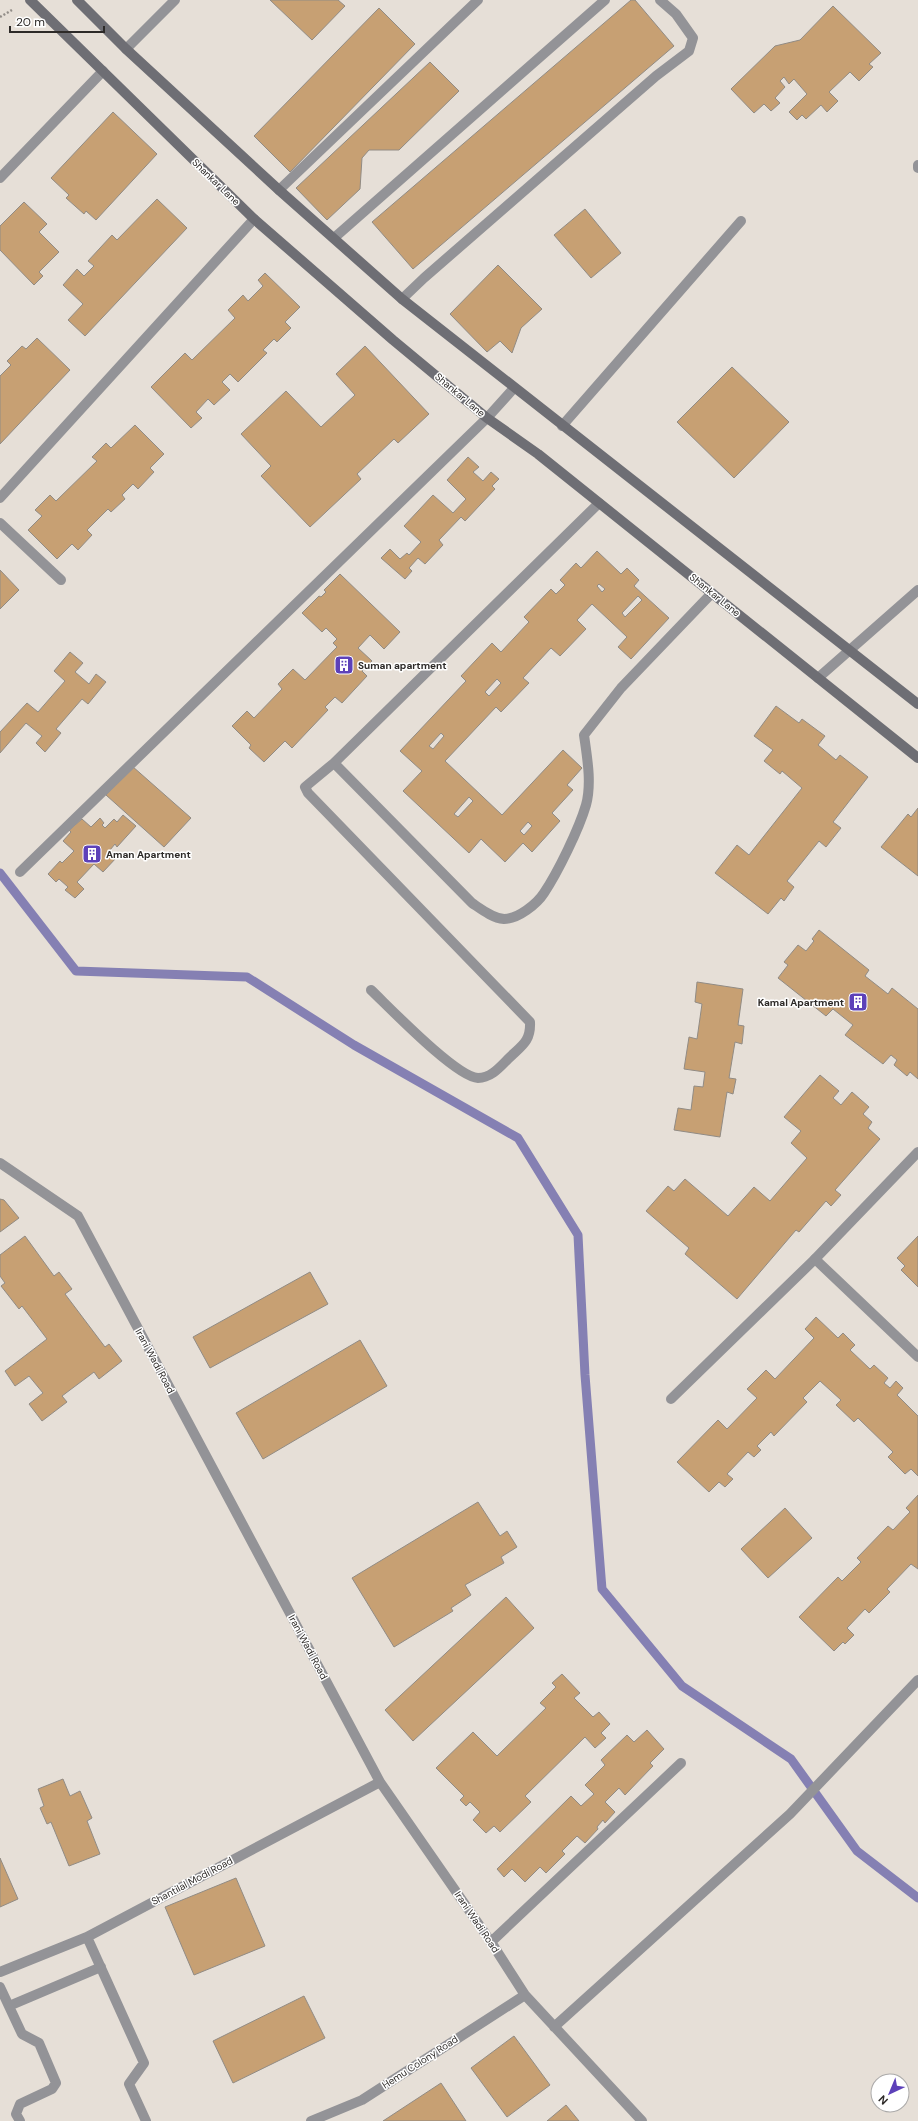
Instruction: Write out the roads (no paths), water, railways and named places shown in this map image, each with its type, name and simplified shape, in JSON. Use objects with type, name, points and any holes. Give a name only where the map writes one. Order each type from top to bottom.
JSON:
[{"type":"street","name":"Shankar Lane","points":[[30,0],[254,219],[393,340],[487,418],[538,454],[599,502],[918,758]]},
{"type":"street","points":[[77,0],[126,48],[279,190],[402,299],[562,426],[850,649],[918,704]]},
{"type":"street","points":[[126,48],[175,0]]},
{"type":"street","points":[[279,190],[478,0]]},
{"type":"street","points":[[334,238],[605,0]]},
{"type":"street","points":[[402,299],[656,76],[689,51],[693,38],[676,14],[660,0]]},
{"type":"street","points":[[0,178],[103,71]]},
{"type":"street","points":[[0,498],[254,219]]},
{"type":"street","points":[[562,426],[740,221]]},
{"type":"street","points":[[20,872],[487,418],[514,388]]},
{"type":"street","points":[[371,990],[449,1064],[478,1078],[492,1075],[531,1034],[530,1022],[308,793],[305,787],[334,763],[599,502]]},
{"type":"street","points":[[0,523],[61,580]]},
{"type":"street","points":[[818,678],[918,590]]},
{"type":"street","points":[[334,763],[472,903],[490,915],[505,919],[524,912],[543,894],[565,855],[586,804],[588,773],[584,735],[621,688],[712,593]]},
{"type":"street","points":[[671,1399],[816,1259],[918,1152]]},
{"type":"street","name":"Irani Wadi Road","points":[[0,1163],[78,1216],[380,1782],[491,1942],[525,1995],[642,2121]]},
{"type":"street","points":[[816,1259],[918,1357]]},
{"type":"street","points":[[554,2027],[790,1814],[918,1680]]},
{"type":"street","points":[[491,1942],[681,1763]]},
{"type":"street","name":"Shantilal Modi Road","points":[[0,1972],[87,1937],[380,1782]]},
{"type":"street","points":[[87,1937],[144,2063],[129,2084],[146,2121]]},
{"type":"street","points":[[9,2006],[101,1967]]},
{"type":"street","points":[[0,1987],[22,2034],[39,2043],[56,2083],[52,2089],[20,2104],[16,2114],[20,2121]]},
{"type":"street","name":"Hemu Colony Road","points":[[311,2121],[362,2100],[525,1995]]},
{"type":"waterway","points":[[0,873],[76,971],[247,977],[354,1045],[518,1138],[578,1235],[585,1375],[602,1589],[682,1686],[791,1759],[857,1851],[918,1898]]},
{"type":"place","name":"Suman apartment","points":[[344,665]]},
{"type":"place","name":"Aman Apartment","points":[[92,854]]},
{"type":"place","name":"Kamal Apartment","points":[[858,1002]]}]
